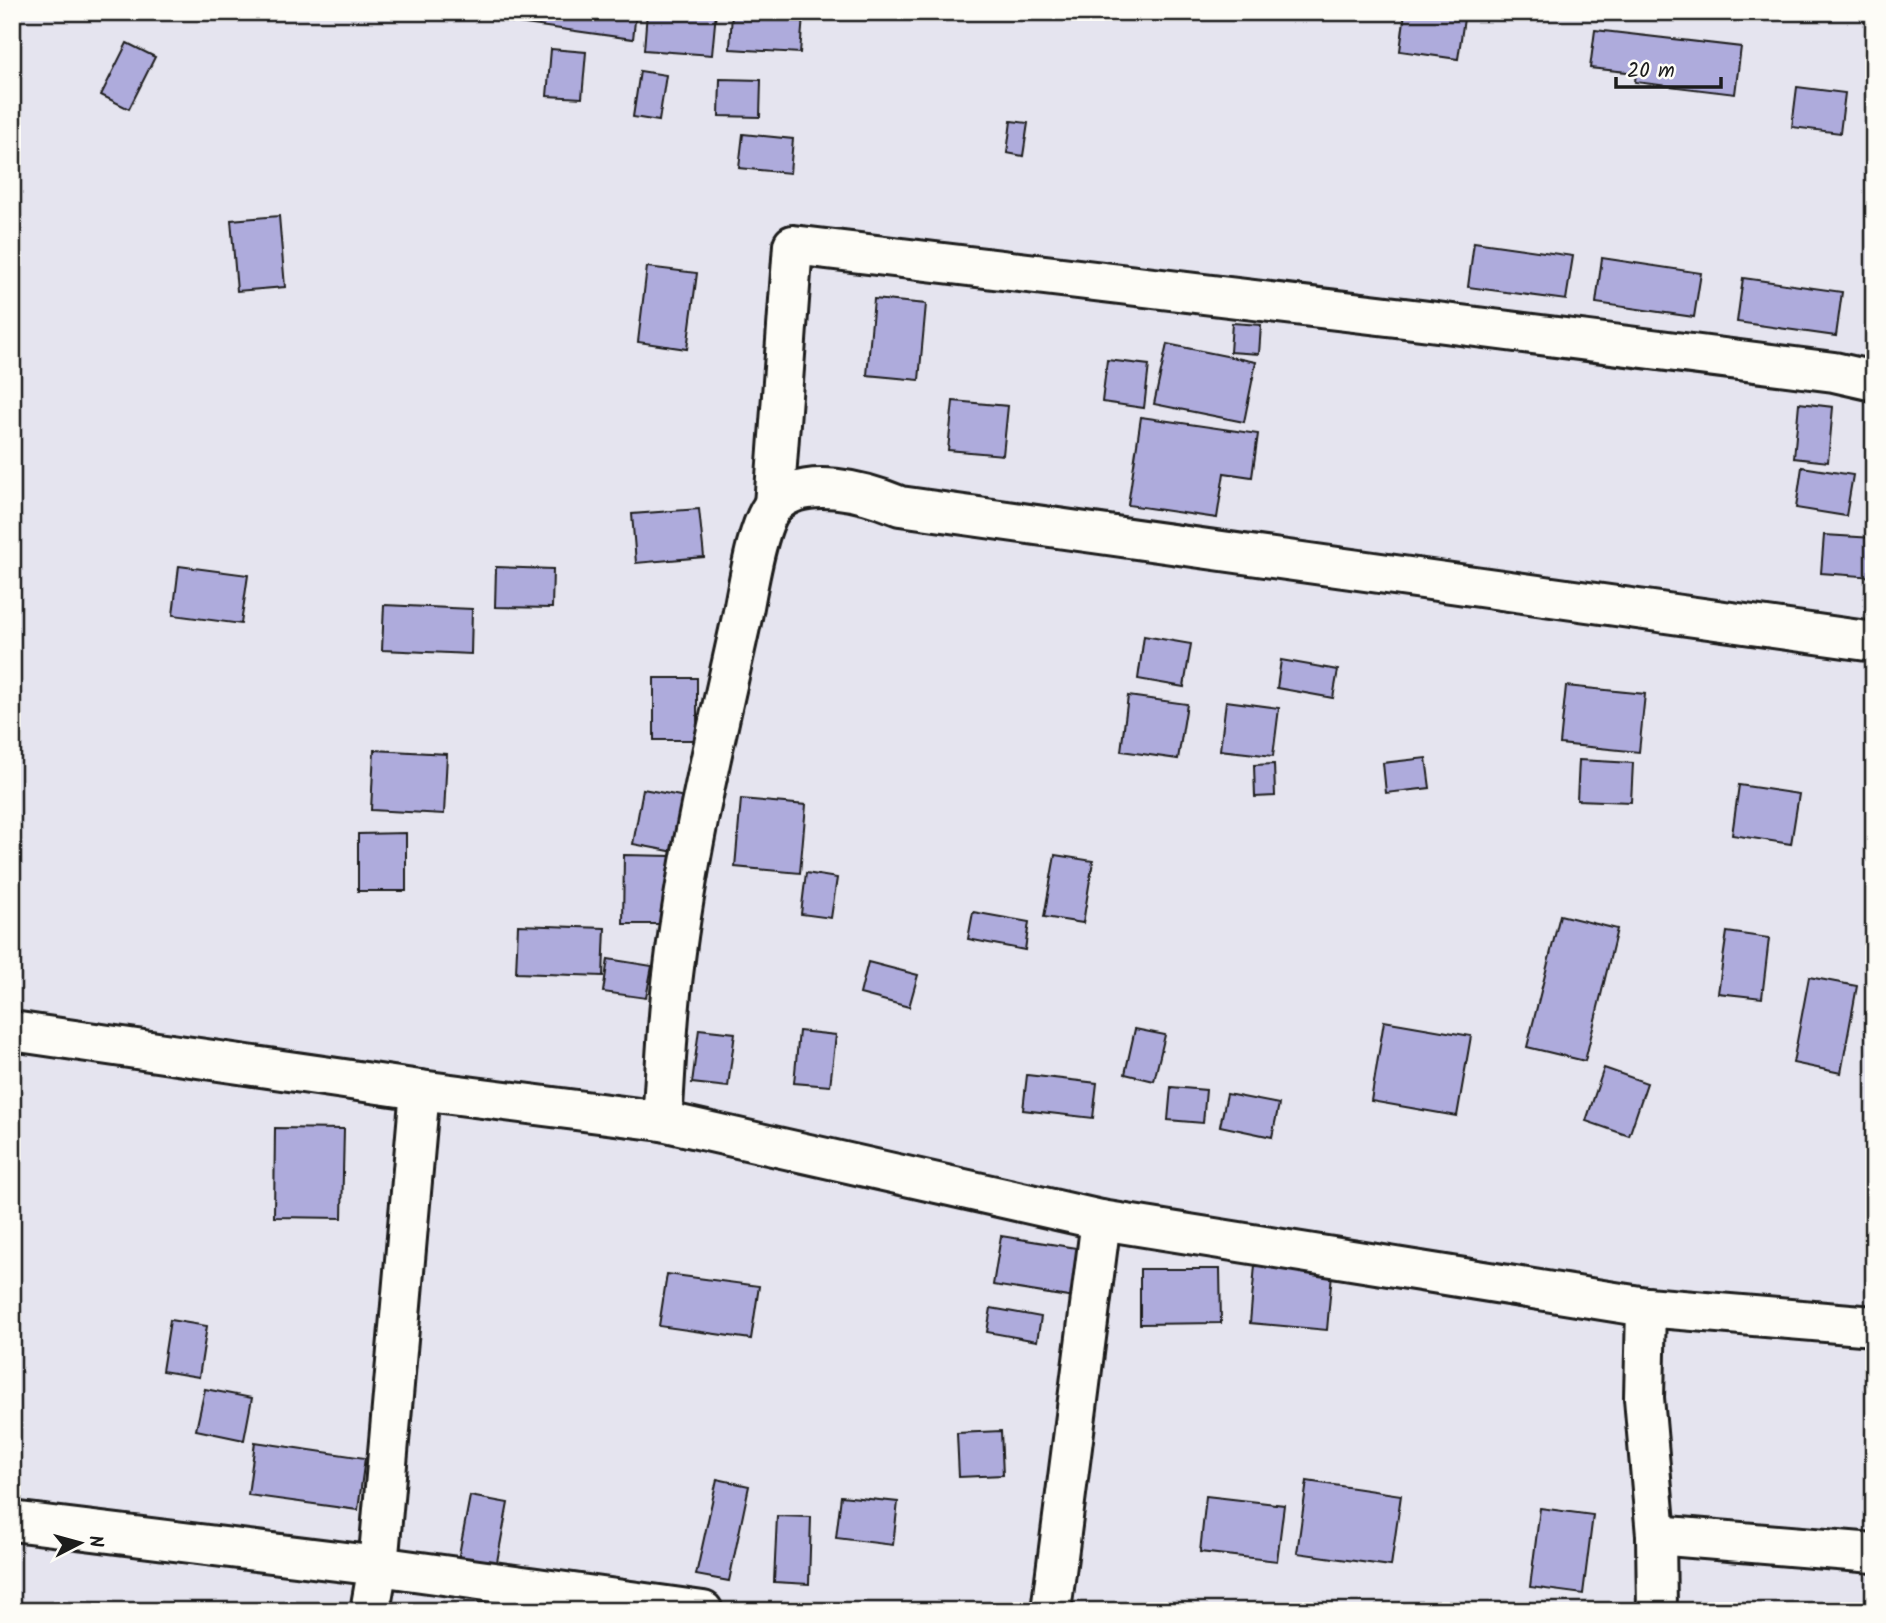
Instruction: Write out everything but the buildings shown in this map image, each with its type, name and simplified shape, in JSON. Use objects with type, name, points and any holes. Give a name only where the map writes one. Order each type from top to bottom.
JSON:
[{"type":"street","points":[[662,1121],[674,967],[696,832],[761,531],[774,505],[793,245],[1408,318],[1835,372],[1874,381]]},
{"type":"street","points":[[774,505],[799,489],[836,489],[871,494],[900,506],[1874,642]]},
{"type":"street","points":[[12,1031],[420,1090],[662,1121],[1101,1220],[1646,1307],[1874,1326]]},
{"type":"street","points":[[370,1611],[378,1566],[420,1090]]},
{"type":"street","points":[[1051,1611],[1101,1220]]},
{"type":"street","points":[[1646,1307],[1644,1398],[1656,1535],[1657,1611]]},
{"type":"street","points":[[12,1521],[378,1566],[703,1611]]},
{"type":"street","points":[[1656,1535],[1874,1553]]}]
